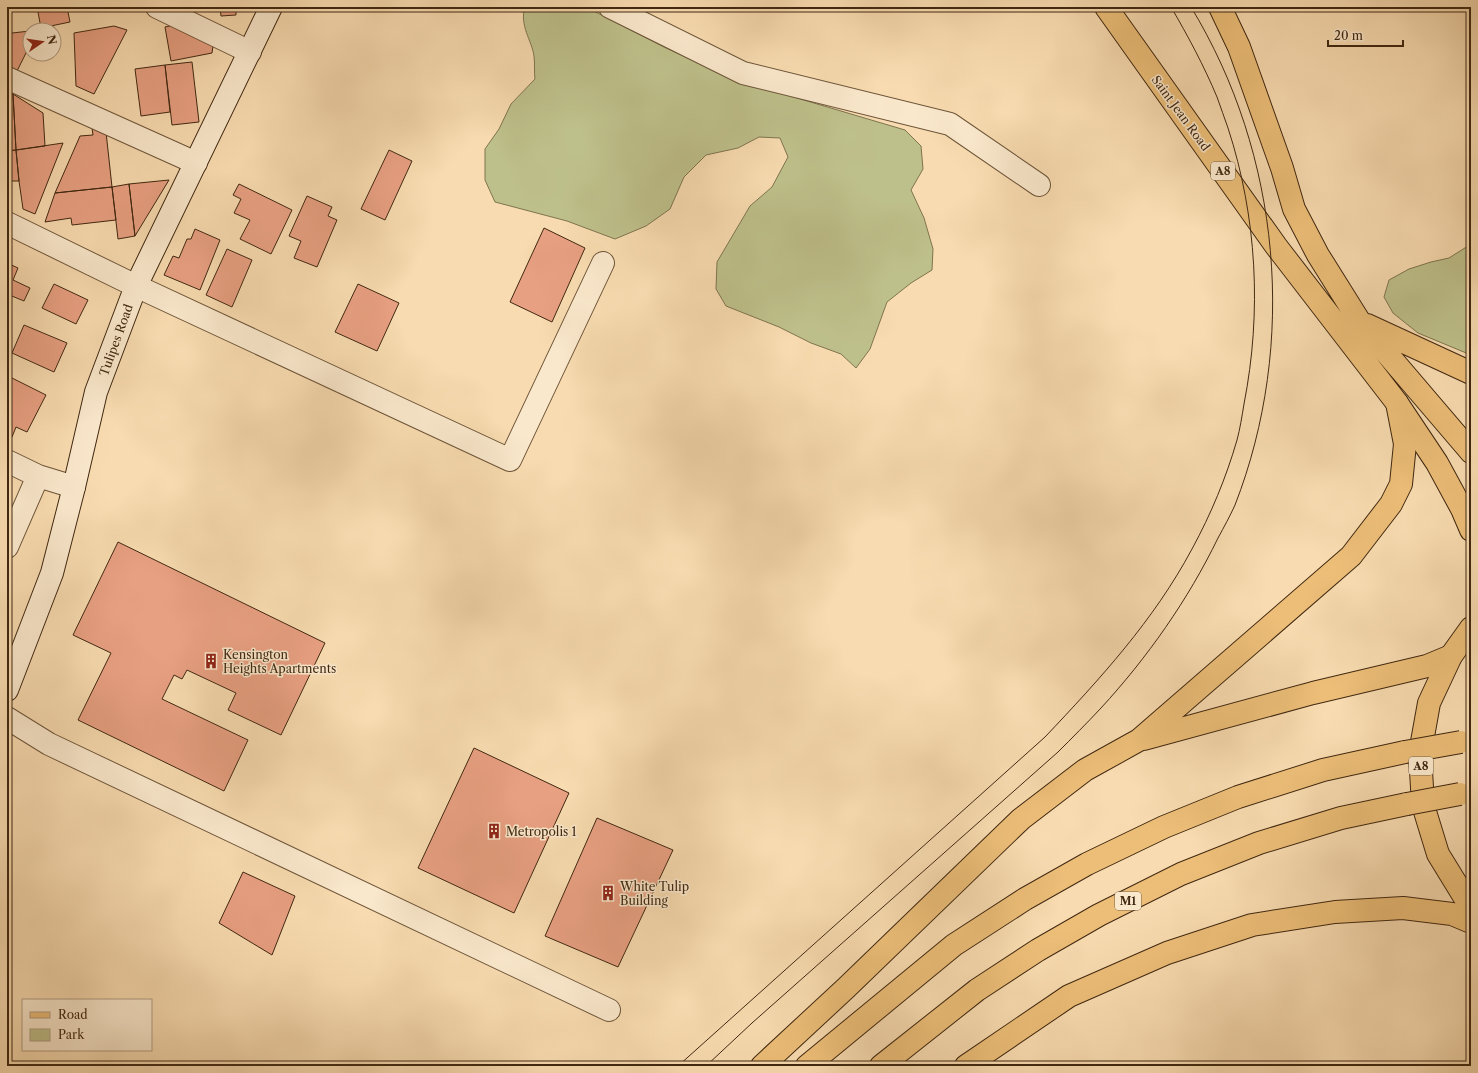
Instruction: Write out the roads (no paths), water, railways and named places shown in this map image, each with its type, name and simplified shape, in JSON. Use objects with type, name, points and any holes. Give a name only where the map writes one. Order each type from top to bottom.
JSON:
[{"type":"main road","name":"Saint Jean Road","points":[[1106,7],[1276,246],[1352,328]]},
{"type":"main road","name":"A8","points":[[1220,7],[1239,47],[1282,168],[1294,209],[1352,328],[1397,403],[1437,463],[1462,509],[1471,530]]},
{"type":"main road","name":"A8","points":[[1352,328],[1471,452]]},
{"type":"main road","points":[[1352,328],[1471,373]]},
{"type":"main road","points":[[762,1066],[846,988],[1021,819],[1085,770],[1139,740],[1351,556],[1391,504],[1401,484],[1405,444],[1397,403]]},
{"type":"main road","name":"A8","points":[[1471,628],[1451,656],[1429,702],[1420,753],[1423,805],[1438,854],[1465,898],[1471,904]]},
{"type":"main road","points":[[1139,740],[1313,693],[1427,666],[1451,656]]},
{"type":"main road","points":[[807,1066],[954,945],[1025,899],[1087,864],[1164,827],[1238,797],[1324,770],[1405,752],[1466,741]]},
{"type":"main road","name":"M1","points":[[882,1066],[977,990],[1038,950],[1099,915],[1182,874],[1260,843],[1341,818],[1466,793]]},
{"type":"main road","points":[[966,1066],[1069,996],[1168,953],[1252,925],[1335,912],[1403,908],[1452,914],[1471,922]]},
{"type":"street","points":[[157,7],[250,52]]},
{"type":"street","name":"Tulipes Road","points":[[7,690],[52,573],[96,392],[136,286],[271,7]]},
{"type":"street","points":[[610,7],[743,72],[950,124],[1039,185]]},
{"type":"street","points":[[7,78],[196,163]]},
{"type":"street","points":[[7,223],[136,286],[510,460],[602,263]]},
{"type":"street","points":[[7,461],[38,476],[74,487]]},
{"type":"street","points":[[7,547],[38,476]]},
{"type":"street","points":[[7,718],[48,744],[609,1010]]},
{"type":"tram line","points":[[678,1066],[1045,737],[1106,671],[1125,648],[1161,600],[1206,523],[1228,468],[1241,422],[1250,369],[1253,335],[1254,265],[1251,230],[1245,196],[1238,162],[1228,128],[1207,74],[1171,7]]},
{"type":"tram line","points":[[706,1066],[752,1023],[1058,752],[1096,714],[1118,689],[1166,628],[1194,584],[1235,505],[1255,443],[1267,380],[1272,315],[1270,251],[1261,187],[1245,124],[1221,64],[1191,7]]},
{"type":"place","name":"Kensington Heights Apartments","points":[[211,661]]},
{"type":"place","name":"Metropolis 1","points":[[494,831]]},
{"type":"place","name":"White Tulip Building","points":[[608,893]]}]
